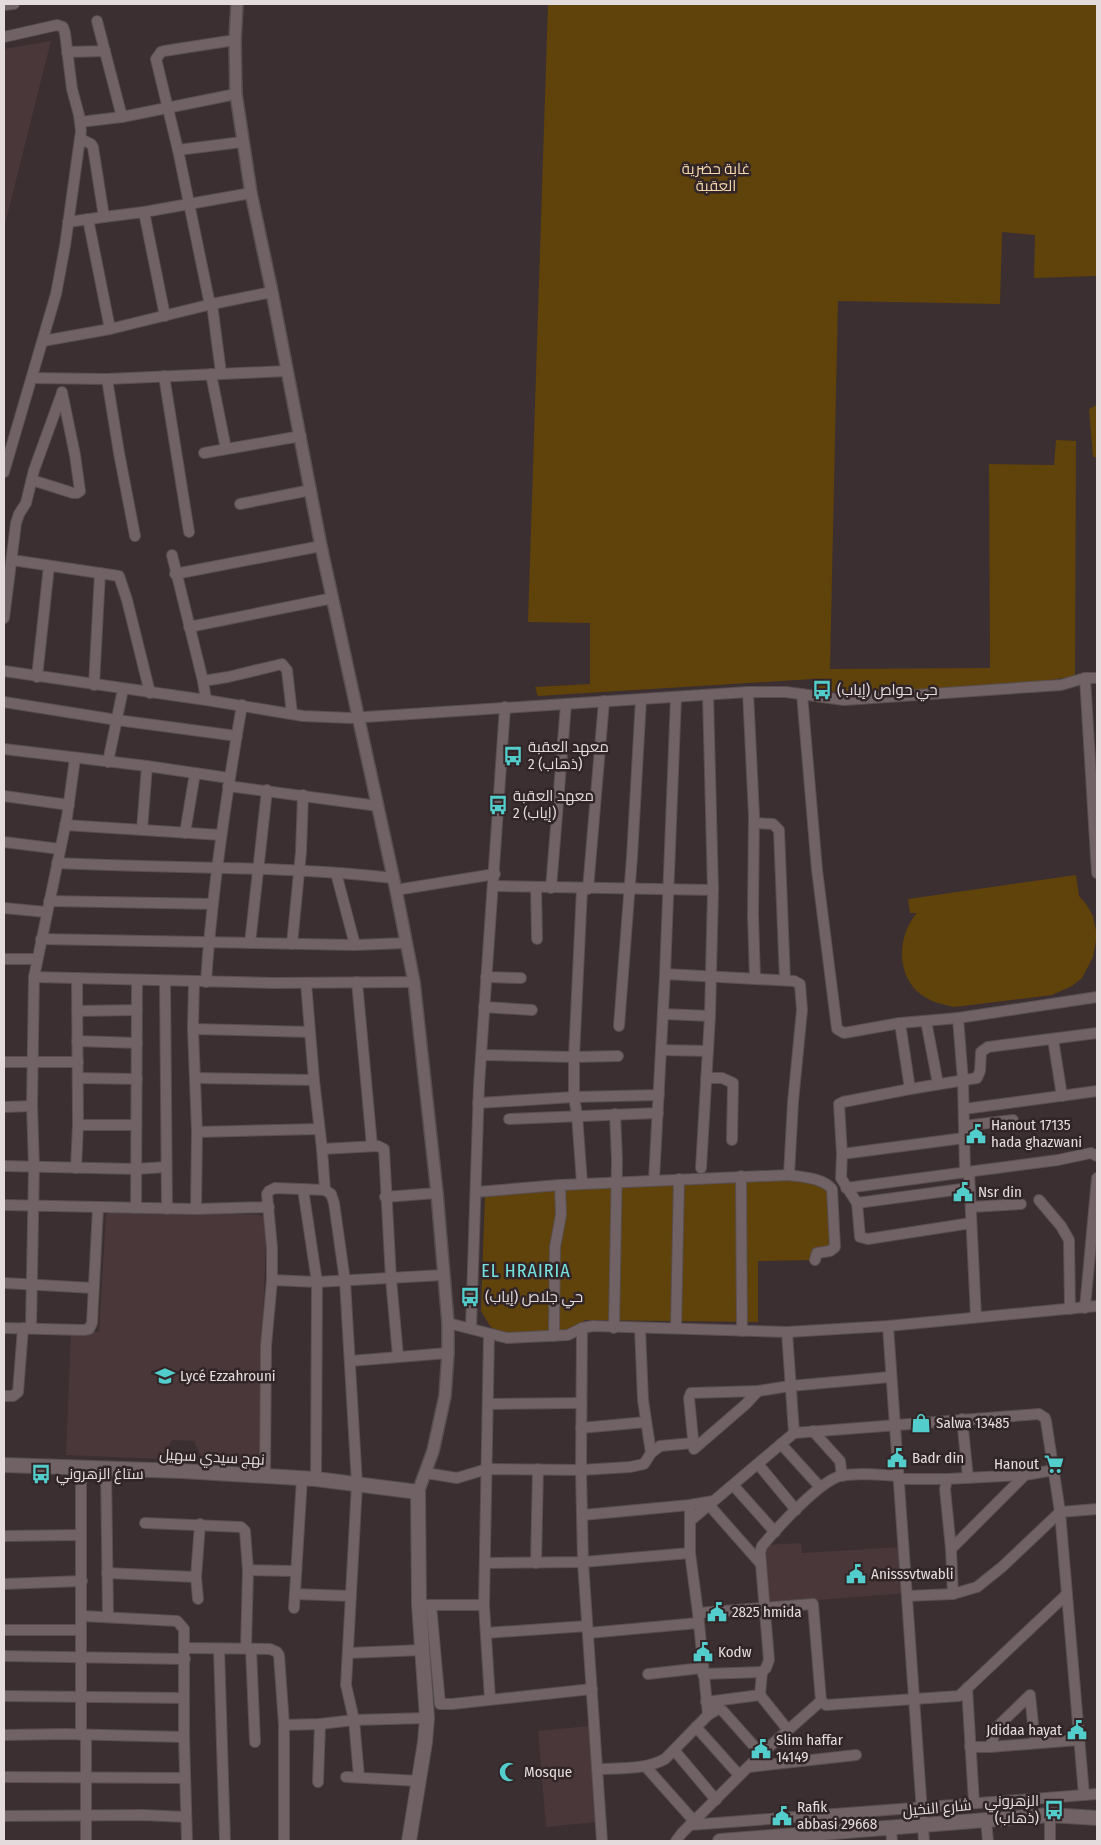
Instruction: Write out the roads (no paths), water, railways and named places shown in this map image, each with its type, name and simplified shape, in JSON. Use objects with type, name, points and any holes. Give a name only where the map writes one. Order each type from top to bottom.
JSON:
[{"type":"main road","name":"نهج سيدي سهيل","points":[[4,1465],[182,1471],[302,1478],[418,1492]]},
{"type":"main road","points":[[409,1841],[427,1718],[433,1704],[423,1650],[425,1605],[418,1492]]},
{"type":"main road","name":"شارع النخيل","points":[[720,1841],[891,1835],[923,1826],[1050,1815],[1097,1818]]},
{"type":"street","points":[[4,5],[14,4]]},
{"type":"street","points":[[237,4],[235,40],[236,94],[250,193],[301,436],[321,546],[396,890],[414,982],[437,1193],[448,1323],[448,1353],[443,1410],[433,1451],[418,1492]]},
{"type":"street","points":[[97,21],[122,117]]},
{"type":"street","points":[[4,37],[60,25],[65,29],[72,89],[80,122],[81,139],[61,270],[43,341],[4,472]]},
{"type":"street","points":[[222,373],[211,304],[169,108],[156,59],[161,52],[235,40]]},
{"type":"street","points":[[67,52],[105,50]]},
{"type":"street","points":[[80,122],[122,117],[236,94]]},
{"type":"street","points":[[81,139],[91,144],[93,148],[104,217]]},
{"type":"street","points":[[178,150],[242,142]]},
{"type":"street","points":[[68,222],[144,212],[250,193]]},
{"type":"street","points":[[144,212],[164,316]]},
{"type":"street","points":[[88,219],[110,329]]},
{"type":"street","points":[[43,341],[110,329],[211,304],[272,292]]},
{"type":"street","points":[[32,378],[107,379],[287,371]]},
{"type":"street","points":[[210,374],[226,449]]},
{"type":"street","points":[[164,376],[189,532]]},
{"type":"street","points":[[32,480],[73,493],[80,491],[77,463],[59,379]]},
{"type":"street","points":[[107,379],[118,454],[135,536]]},
{"type":"street","points":[[4,618],[16,523],[26,503],[34,470],[62,393]]},
{"type":"street","points":[[204,453],[301,436]]},
{"type":"street","points":[[240,504],[311,490]]},
{"type":"street","points":[[176,574],[321,546]]},
{"type":"street","points":[[172,555],[206,700]]},
{"type":"street","points":[[12,560],[116,574],[121,579],[150,693]]},
{"type":"street","points":[[37,677],[48,566]]},
{"type":"street","points":[[94,685],[100,573]]},
{"type":"street","points":[[189,627],[333,598]]},
{"type":"street","points":[[203,681],[282,664],[287,670],[292,714]]},
{"type":"street","points":[[4,671],[242,705],[292,714],[358,717],[748,692],[802,694],[844,700],[1061,685],[1085,678],[1097,678]]},
{"type":"street","points":[[1085,678],[1093,752],[1097,872]]},
{"type":"street","points":[[108,762],[123,689]]},
{"type":"street","points":[[748,692],[754,823],[753,915],[755,978]]},
{"type":"street","points":[[802,694],[817,870],[836,1026],[839,1031],[844,1033],[900,1024],[958,1018],[1097,997]]},
{"type":"street","points":[[701,1168],[712,977],[713,890],[708,695]]},
{"type":"street","points":[[654,1180],[665,974],[676,697]]},
{"type":"street","points":[[619,1026],[630,889],[641,699]]},
{"type":"street","points":[[582,1183],[574,1097],[574,1057],[585,888],[604,701]]},
{"type":"street","points":[[4,702],[237,736]]},
{"type":"street","points":[[551,888],[566,704]]},
{"type":"street","points":[[206,982],[208,942],[221,835],[242,705]]},
{"type":"street","points":[[471,1328],[478,1103],[505,708]]},
{"type":"street","points":[[4,749],[195,773],[267,790],[378,806]]},
{"type":"street","points":[[4,1396],[13,1396],[18,1392],[33,1285],[34,1167],[32,1063],[34,977],[69,805],[75,758]]},
{"type":"street","points":[[142,830],[148,766]]},
{"type":"street","points":[[185,833],[195,773]]},
{"type":"street","points":[[250,943],[267,790]]},
{"type":"street","points":[[292,944],[300,872],[303,795]]},
{"type":"street","points":[[4,796],[69,805]]},
{"type":"street","points":[[754,823],[773,824],[779,830],[785,980]]},
{"type":"street","points":[[65,825],[221,835]]},
{"type":"street","points":[[4,842],[60,849]]},
{"type":"street","points":[[57,863],[156,868],[258,869],[393,878]]},
{"type":"street","points":[[336,873],[355,945]]},
{"type":"street","points":[[396,890],[495,874]]},
{"type":"street","points":[[494,886],[713,890]]},
{"type":"street","points":[[536,888],[537,939]]},
{"type":"street","points":[[4,908],[213,904]]},
{"type":"street","points":[[41,938],[355,945],[406,943]]},
{"type":"street","points":[[4,959],[37,959]]},
{"type":"street","points":[[665,974],[785,980],[800,984],[802,1010],[793,1102],[789,1175]]},
{"type":"street","points":[[486,976],[520,978]]},
{"type":"street","points":[[34,977],[206,982],[414,982]]},
{"type":"street","points":[[76,978],[78,1041],[76,1168]]},
{"type":"street","points":[[136,1208],[137,980]]},
{"type":"street","points":[[165,980],[167,1209]]},
{"type":"street","points":[[194,981],[193,1029],[197,1132],[196,1209]]},
{"type":"street","points":[[357,982],[372,1146]]},
{"type":"street","points":[[306,983],[322,1149],[324,1190]]},
{"type":"street","points":[[484,1007],[532,1010]]},
{"type":"street","points":[[77,1011],[137,1010]]},
{"type":"street","points":[[663,1014],[710,1016]]},
{"type":"street","points":[[958,1018],[963,1081],[964,1138],[972,1223],[976,1317]]},
{"type":"street","points":[[926,1021],[938,1084]]},
{"type":"street","points":[[900,1024],[910,1088]]},
{"type":"street","points":[[193,1029],[310,1032]]},
{"type":"street","points":[[972,1223],[865,1239],[860,1237],[857,1204],[841,1178],[840,1103],[910,1088],[963,1081],[978,1077],[981,1052],[984,1048],[1097,1032]]},
{"type":"street","points":[[1053,1039],[1062,1096]]},
{"type":"street","points":[[78,1041],[137,1043]]},
{"type":"street","points":[[661,1050],[708,1051]]},
{"type":"street","points":[[482,1055],[618,1056]]},
{"type":"street","points":[[4,1062],[78,1062]]},
{"type":"street","points":[[78,1078],[137,1079]]},
{"type":"street","points":[[195,1078],[314,1080]]},
{"type":"street","points":[[706,1078],[722,1078],[733,1083],[732,1140]]},
{"type":"street","points":[[964,1109],[1097,1091]]},
{"type":"street","points":[[478,1103],[574,1097],[659,1095]]},
{"type":"street","points":[[4,1108],[32,1106]]},
{"type":"street","points":[[510,1119],[658,1113]]},
{"type":"street","points":[[614,1328],[617,1183],[615,1114]]},
{"type":"street","points":[[964,1126],[1013,1120]]},
{"type":"street","points":[[78,1125],[136,1126]]},
{"type":"street","points":[[197,1132],[319,1129]]},
{"type":"street","points":[[842,1154],[964,1138]]},
{"type":"street","points":[[322,1149],[372,1146],[382,1147],[385,1153],[391,1279],[398,1356]]},
{"type":"street","points":[[846,1188],[1058,1160],[1091,1153],[1097,1156]]},
{"type":"street","points":[[4,1166],[136,1169],[166,1167]]},
{"type":"street","points":[[476,1192],[582,1183],[789,1175],[818,1181],[830,1186],[832,1189],[834,1247],[830,1251],[817,1253],[815,1260]]},
{"type":"street","points":[[741,1176],[742,1331]]},
{"type":"street","points":[[1085,1308],[1097,1178]]},
{"type":"street","points":[[676,1328],[678,1179]]},
{"type":"street","points":[[554,1336],[555,1247],[561,1216],[560,1185]]},
{"type":"street","points":[[857,1204],[969,1188]]},
{"type":"street","points":[[265,1476],[266,1346],[272,1280],[267,1194],[272,1189],[324,1190],[331,1194],[334,1203],[345,1281],[350,1361],[357,1484],[346,1685],[354,1720],[359,1776]]},
{"type":"street","points":[[303,1189],[317,1282],[316,1479]]},
{"type":"street","points":[[386,1196],[437,1193]]},
{"type":"street","points":[[1039,1200],[1061,1226],[1069,1240],[1070,1309]]},
{"type":"street","points":[[971,1207],[1021,1204]]},
{"type":"street","points":[[4,1205],[167,1209],[269,1207]]},
{"type":"street","points":[[4,1328],[89,1329],[92,1323],[98,1208]]},
{"type":"street","points":[[272,1280],[317,1282],[443,1275]]},
{"type":"street","points":[[4,1283],[93,1288]]},
{"type":"street","points":[[448,1323],[507,1338],[571,1334],[582,1328],[593,1326],[786,1332],[888,1326],[1097,1306]]},
{"type":"street","points":[[888,1326],[890,1377],[912,1653],[913,1700],[924,1841]]},
{"type":"street","points":[[582,1328],[580,1470],[583,1515],[583,1562],[602,1841]]},
{"type":"street","points":[[640,1328],[646,1422],[652,1453]]},
{"type":"street","points":[[786,1332],[794,1433]]},
{"type":"street","points":[[489,1334],[484,1605],[490,1699]]},
{"type":"street","points":[[350,1361],[448,1353]]},
{"type":"street","points":[[758,1391],[746,1404],[694,1449],[689,1398],[691,1393],[758,1391],[790,1386],[890,1377]]},
{"type":"street","points":[[488,1404],[582,1403]]},
{"type":"street","points":[[690,1521],[794,1433],[962,1419],[1042,1415],[1046,1421],[1060,1512],[1084,1795]]},
{"type":"street","points":[[962,1419],[968,1478]]},
{"type":"street","points":[[581,1428],[646,1422]]},
{"type":"street","points":[[813,1431],[840,1461],[842,1476]]},
{"type":"street","points":[[426,1473],[457,1478],[487,1469],[580,1470],[630,1467],[644,1464],[652,1453],[663,1445],[693,1443]]},
{"type":"street","points":[[781,1444],[820,1487]]},
{"type":"street","points":[[758,1464],[796,1510]]},
{"type":"street","points":[[81,1468],[81,1696],[86,1777],[86,1841]]},
{"type":"street","points":[[106,1469],[108,1616]]},
{"type":"street","points":[[536,1563],[538,1469]]},
{"type":"street","points":[[788,1730],[760,1695],[762,1672],[769,1660],[761,1548],[796,1510],[820,1487],[831,1479],[842,1476],[947,1479],[1025,1475],[1054,1470]]},
{"type":"street","points":[[951,1549],[1025,1475]]},
{"type":"street","points":[[294,1608],[302,1478]]},
{"type":"street","points":[[947,1479],[945,1489],[951,1549],[952,1594]]},
{"type":"street","points":[[733,1485],[775,1532]]},
{"type":"street","points":[[583,1515],[711,1503]]},
{"type":"street","points":[[711,1503],[761,1564]]},
{"type":"street","points":[[690,1505],[690,1553],[708,1715]]},
{"type":"street","points":[[907,1596],[952,1594],[977,1587],[1002,1568],[1060,1512],[1097,1509]]},
{"type":"street","points":[[145,1522],[241,1527],[245,1530],[248,1570],[248,1648],[255,1742]]},
{"type":"street","points":[[198,1598],[196,1578],[200,1524]]},
{"type":"street","points":[[4,1536],[80,1535]]},
{"type":"street","points":[[486,1563],[583,1562],[690,1553]]},
{"type":"street","points":[[248,1570],[295,1571]]},
{"type":"street","points":[[107,1573],[196,1578]]},
{"type":"street","points":[[4,1584],[82,1581]]},
{"type":"street","points":[[295,1594],[351,1596]]},
{"type":"street","points":[[486,1633],[588,1630],[811,1603],[814,1605],[821,1701],[826,1705],[913,1700],[956,1697],[1067,1594]]},
{"type":"street","points":[[484,1605],[425,1605],[433,1704],[452,1704],[592,1689]]},
{"type":"street","points":[[82,1616],[177,1621],[184,1629],[184,1737],[187,1841]]},
{"type":"street","points":[[4,1630],[81,1630]]},
{"type":"street","points":[[185,1648],[248,1648],[274,1650],[279,1655],[284,1725],[284,1841]]},
{"type":"street","points":[[219,1649],[225,1841]]},
{"type":"street","points":[[348,1653],[423,1650]]},
{"type":"street","points":[[4,1656],[185,1659]]},
{"type":"street","points":[[648,1674],[703,1671],[762,1672]]},
{"type":"street","points":[[966,1688],[974,1803]]},
{"type":"street","points":[[706,1702],[760,1695]]},
{"type":"street","points":[[990,1747],[997,1726],[1030,1695],[1035,1743]]},
{"type":"street","points":[[4,1696],[184,1698]]},
{"type":"street","points":[[676,1841],[739,1775],[821,1701]]},
{"type":"street","points":[[598,1769],[645,1766],[665,1759],[708,1715],[718,1709],[722,1710],[761,1754]]},
{"type":"street","points":[[284,1725],[320,1724],[354,1720],[427,1718]]},
{"type":"street","points":[[318,1782],[320,1724]]},
{"type":"street","points":[[696,1727],[739,1775]]},
{"type":"street","points":[[4,1735],[184,1737]]},
{"type":"street","points":[[970,1746],[990,1747],[1078,1740]]},
{"type":"street","points":[[674,1750],[716,1800]]},
{"type":"street","points":[[749,1767],[856,1755]]},
{"type":"street","points":[[645,1766],[692,1823]]},
{"type":"street","points":[[346,1776],[419,1781]]},
{"type":"street","points":[[4,1777],[185,1778]]},
{"type":"street","points":[[692,1823],[1097,1794]]},
{"type":"street","points":[[1050,1815],[1050,1841]]},
{"type":"street","points":[[4,1816],[186,1817]]},
{"type":"street","points":[[986,1821],[988,1841]]},
{"type":"place","name":"حي حواص (إياب)","points":[[822,690]]},
{"type":"place","name":"معهد العقبة 2 (ذهاب)","points":[[513,756]]},
{"type":"place","name":"معهد العقبة 2 (إياب)","points":[[498,805]]},
{"type":"place","name":"Hanout 17135 hada ghazwani","points":[[976,1134]]},
{"type":"place","name":"Nsr din","points":[[963,1192]]},
{"type":"place","name":"حي جلاص (إياب)","points":[[470,1297]]},
{"type":"place","name":"Lycé Ezzahrouni","points":[[165,1376]]},
{"type":"place","name":"Salwa 13485","points":[[921,1423]]},
{"type":"place","name":"Badr din","points":[[897,1458]]},
{"type":"place","name":"Hanout","points":[[1054,1464]]},
{"type":"place","name":"ستاغ الزهروني","points":[[41,1474]]},
{"type":"place","name":"Anisssvtwabli","points":[[856,1574]]},
{"type":"place","name":"2825 hmida","points":[[717,1612]]},
{"type":"place","name":"Kodw","points":[[703,1652]]},
{"type":"place","name":"Jdidaa hayat","points":[[1077,1730]]},
{"type":"place","name":"Slim haffar 14149","points":[[761,1749]]},
{"type":"place","name":"Mosque","points":[[509,1772]]},
{"type":"place","name":"الزهروني (ذهاب)","points":[[1054,1810]]},
{"type":"place","name":"Rafik abbasi 29668","points":[[782,1816]]},
{"type":"district","name":"EL HRAIRIA","points":[[526,1271]]},
{"type":"park label","name":"غابة حضرية العقبة","points":[[716,178]]}]
